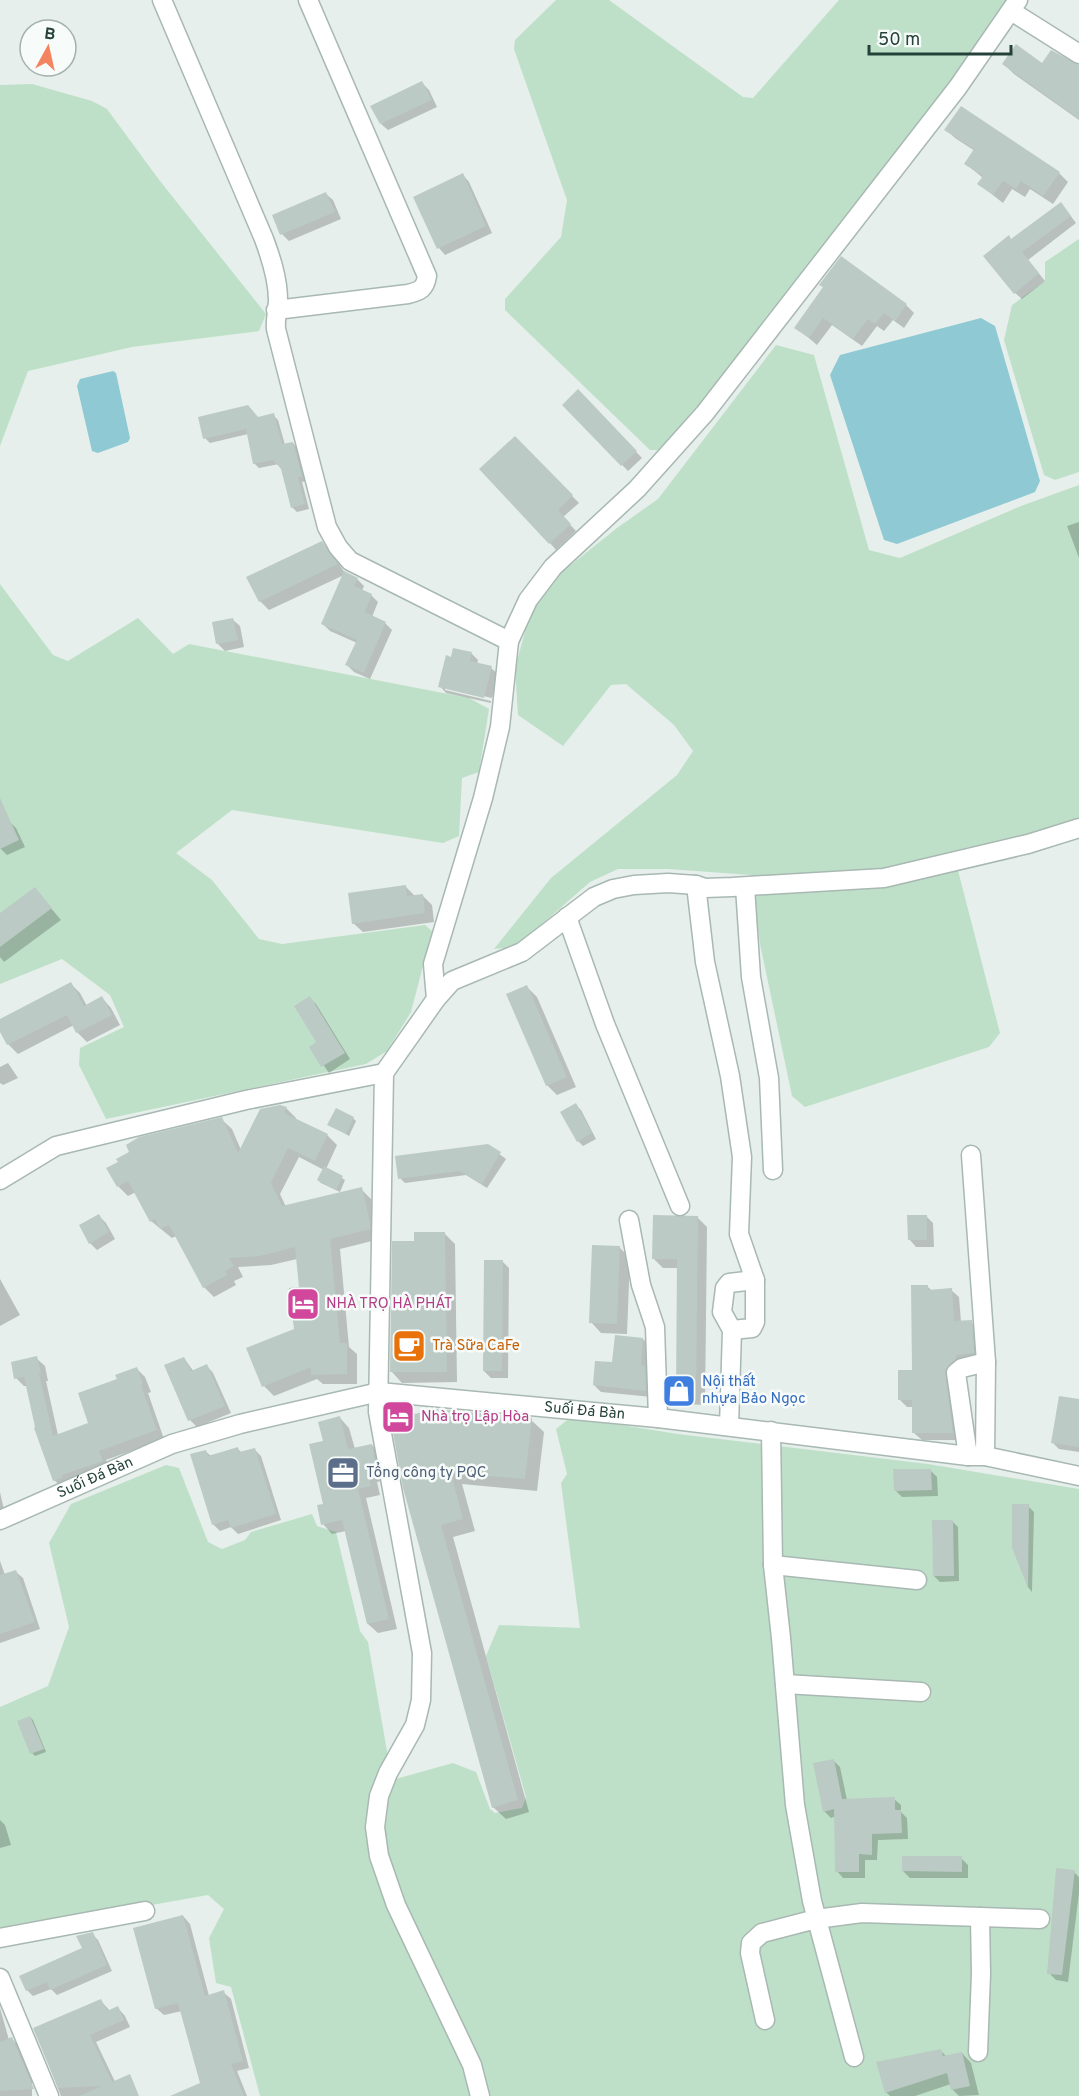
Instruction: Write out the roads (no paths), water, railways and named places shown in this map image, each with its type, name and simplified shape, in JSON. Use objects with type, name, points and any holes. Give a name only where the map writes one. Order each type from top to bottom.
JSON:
[{"type":"street","points":[[162,0],[264,239],[273,267],[278,301],[276,328],[327,527],[338,547],[350,561],[509,641]]},
{"type":"street","points":[[276,310],[408,294],[421,291],[426,285],[427,276],[308,0]]},
{"type":"street","points":[[436,999],[433,964],[486,788],[500,727],[509,641],[528,600],[553,567],[637,489],[705,413],[958,87],[1015,5],[1079,54]]},
{"type":"street","points":[[480,2096],[472,2065],[396,1905],[379,1856],[375,1827],[379,1796],[388,1773],[415,1725],[421,1700],[422,1653],[379,1422],[384,1073],[436,999],[452,981],[522,952],[594,897],[613,889],[668,883],[705,888],[884,878],[1028,844],[1079,828]]},
{"type":"street","points":[[696,885],[705,962],[730,1076],[742,1158],[739,1234],[755,1280],[755,1322],[752,1328],[732,1330]]},
{"type":"street","points":[[745,887],[751,977],[769,1078],[773,1170]]},
{"type":"street","points":[[567,917],[605,1024],[680,1206]]},
{"type":"street","points":[[0,1180],[56,1146],[246,1100],[384,1073]]},
{"type":"street","points":[[971,1155],[986,1362],[976,1456]]},
{"type":"street","points":[[629,1220],[641,1285],[655,1327],[658,1418]]},
{"type":"street","points":[[729,1426],[732,1330],[722,1312],[726,1288],[729,1283],[755,1280]]},
{"type":"street","points":[[976,1456],[956,1374],[962,1368],[986,1362]]},
{"type":"street","name":"Suối Đá Bàn","points":[[0,1520],[172,1444],[240,1424],[379,1392],[771,1431],[976,1456],[1079,1476]]},
{"type":"street","points":[[771,1431],[772,1565],[795,1805],[816,1919],[854,2057]]},
{"type":"street","points":[[772,1565],[917,1580]]},
{"type":"street","points":[[784,1684],[921,1692]]},
{"type":"street","points":[[0,1938],[145,1911]]},
{"type":"street","points":[[765,2020],[750,1953],[751,1943],[762,1933],[816,1919],[862,1913],[1040,1919]]},
{"type":"street","points":[[978,2052],[981,1974],[980,1917]]},
{"type":"street","points":[[0,1978],[49,2096]]},
{"type":"water","points":[[981,318],[995,326],[1040,481],[1035,492],[897,544],[884,540],[830,375],[840,355]]},
{"type":"water","points":[[113,371],[116,373],[130,438],[128,442],[98,453],[92,451],[77,386],[80,379]]},
{"type":"place","name":"NHÀ TRỌ HÀ PHÁT","points":[[303,1304]]},
{"type":"place","name":"Trà Sữa CaFe","points":[[409,1346]]},
{"type":"place","name":"Nội thất nhựa Bảo Ngọc","points":[[679,1391]]},
{"type":"place","name":"Nhà trọ Lập Hòa","points":[[398,1417]]},
{"type":"place","name":"Tổng công ty PQC","points":[[343,1473]]}]
